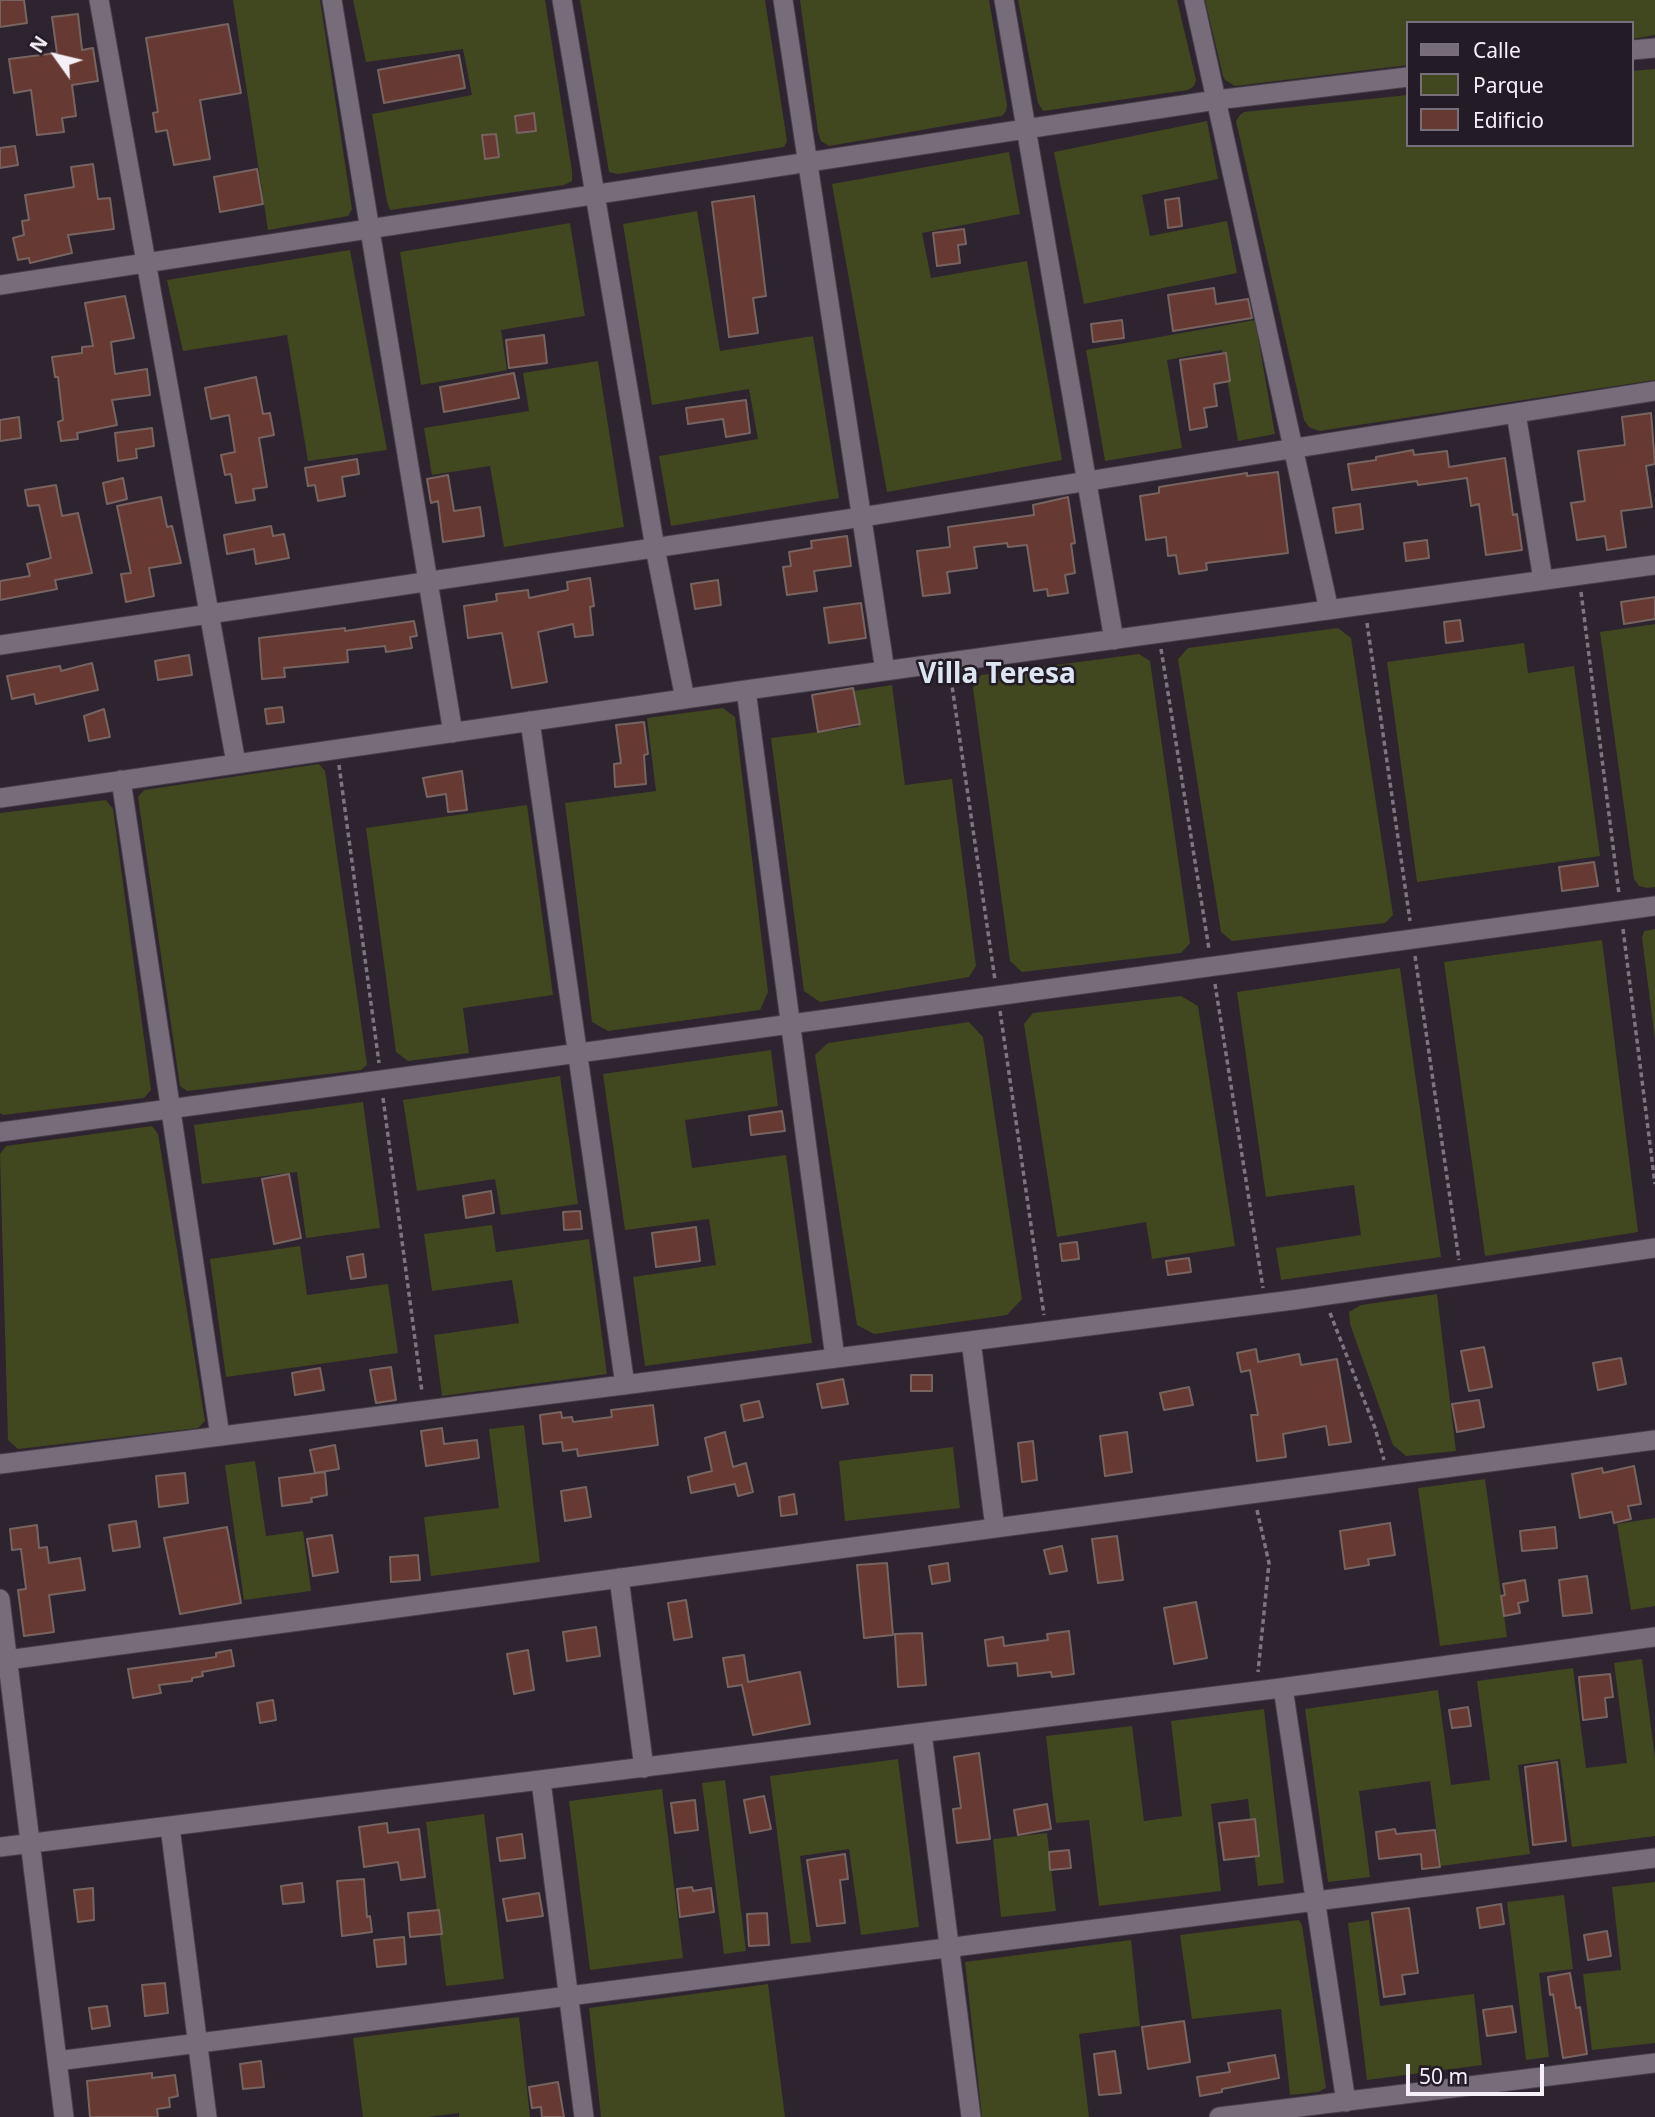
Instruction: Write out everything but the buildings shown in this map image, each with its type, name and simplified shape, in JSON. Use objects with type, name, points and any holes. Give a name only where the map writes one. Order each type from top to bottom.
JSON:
[{"type":"street","points":[[99,0],[236,764]]},
{"type":"street","points":[[332,0],[453,733]]},
{"type":"street","points":[[562,0],[655,548],[685,699]]},
{"type":"street","points":[[783,0],[885,671]]},
{"type":"street","points":[[1004,0],[1114,640]]},
{"type":"street","points":[[1194,0],[1329,610]]},
{"type":"street","points":[[1634,50],[1655,48]]},
{"type":"street","points":[[0,285],[1216,100],[1406,77]]},
{"type":"street","points":[[0,645],[862,517],[1655,391]]},
{"type":"street","points":[[1516,413],[1544,580]]},
{"type":"street","points":[[0,798],[746,690],[1655,565]]},
{"type":"street","points":[[746,690],[835,1358]]},
{"type":"street","points":[[530,721],[625,1385]]},
{"type":"street","points":[[121,780],[220,1436]]},
{"type":"street","points":[[0,1132],[1655,906]]},
{"type":"street","points":[[0,1464],[1324,1296],[1655,1248]]},
{"type":"street","points":[[971,1341],[995,1528]]},
{"type":"street","points":[[7,1660],[1655,1440]]},
{"type":"street","points":[[619,1578],[644,1768]]},
{"type":"street","points":[[0,1599],[64,2117]]},
{"type":"street","points":[[0,1847],[1283,1688],[1655,1637]]},
{"type":"street","points":[[1283,1688],[1346,2102]]},
{"type":"street","points":[[922,1733],[971,2117]]},
{"type":"street","points":[[541,1781],[584,2117]]},
{"type":"street","points":[[170,1827],[207,2117]]},
{"type":"street","points":[[57,2061],[1655,1858]]},
{"type":"street","points":[[1219,2117],[1655,2063]]},
{"type":"path","points":[[1579,575],[1655,1184]]},
{"type":"path","points":[[1324,1296],[1375,1429],[1388,1475]]},
{"type":"path","points":[[1252,1494],[1269,1563],[1269,1588],[1256,1691]]},
{"type":"green space","points":[[233,0],[320,0],[352,209],[348,216],[268,230]]},
{"type":"green space","points":[[353,0],[545,0],[572,181],[564,185],[390,210],[372,114],[472,95],[463,49],[366,62]]},
{"type":"green space","points":[[580,0],[765,0],[787,141],[784,147],[618,174],[609,172]]},
{"type":"green space","points":[[800,0],[989,0],[1006,111],[1002,116],[829,146],[821,141],[818,132]]},
{"type":"green space","points":[[1018,0],[1177,0],[1196,80],[1194,86],[1188,90],[1043,111],[1038,103]]},
{"type":"green space","points":[[1205,0],[1655,0],[1655,35],[1634,39],[1634,21],[1406,21],[1406,65],[1235,86],[1223,76]]},
{"type":"green space","points":[[1655,69],[1655,380],[1319,431],[1309,427],[1304,420],[1236,121],[1240,115],[1244,112],[1406,95],[1406,147],[1634,147],[1634,71]]},
{"type":"green space","points":[[1207,121],[1218,179],[1142,195],[1150,236],[1227,221],[1237,273],[1084,304],[1054,152]]},
{"type":"green space","points":[[1009,152],[1020,214],[922,233],[931,278],[1027,261],[1062,460],[887,492],[832,184]]},
{"type":"green space","points":[[697,211],[720,351],[813,336],[839,498],[671,526],[659,456],[758,439],[749,389],[652,405],[623,224]]},
{"type":"green space","points":[[570,223],[585,316],[501,330],[507,370],[421,385],[400,252]]},
{"type":"green space","points":[[350,250],[387,450],[308,461],[287,335],[183,351],[167,280]]},
{"type":"green space","points":[[1255,320],[1275,434],[1238,441],[1222,350],[1167,360],[1182,448],[1105,461],[1086,350]]},
{"type":"green space","points":[[598,361],[624,527],[504,547],[490,466],[432,475],[424,428],[529,411],[523,373]]},
{"type":"green space","points":[[1655,624],[1655,887],[1647,888],[1639,886],[1634,879],[1600,632]]},
{"type":"green space","points":[[1338,628],[1351,638],[1393,915],[1385,923],[1232,941],[1221,932],[1178,659],[1188,648]]},
{"type":"green space","points":[[1524,643],[1528,673],[1574,666],[1600,856],[1417,882],[1387,662]]},
{"type":"green space","points":[[1139,654],[1150,661],[1190,943],[1181,953],[1022,972],[1010,961],[973,688],[981,675]]},
{"type":"green space","points":[[892,685],[905,785],[952,779],[976,966],[969,977],[820,1002],[804,991],[771,738],[858,727],[854,691]]},
{"type":"green space","points":[[723,708],[735,717],[768,992],[760,1010],[608,1031],[592,1022],[565,803],[656,791],[647,718]]},
{"type":"green space","points":[[319,764],[325,771],[367,1065],[361,1070],[187,1091],[180,1086],[138,797],[144,790]]},
{"type":"green space","points":[[106,800],[113,809],[151,1090],[144,1098],[3,1115],[0,1113],[0,813]]},
{"type":"green space","points":[[527,805],[553,995],[463,1008],[469,1053],[408,1061],[396,1052],[366,828]]},
{"type":"green space","points":[[1655,929],[1655,1040],[1642,938],[1644,931]]},
{"type":"green space","points":[[1602,940],[1638,1232],[1485,1256],[1444,962]]},
{"type":"green space","points":[[1400,968],[1441,1257],[1281,1280],[1276,1248],[1361,1235],[1354,1185],[1266,1197],[1237,992]]},
{"type":"green space","points":[[1181,996],[1198,1006],[1235,1246],[1152,1259],[1146,1222],[1057,1237],[1024,1024],[1033,1013]]},
{"type":"green space","points":[[969,1022],[983,1037],[1022,1299],[1007,1315],[874,1334],[857,1325],[815,1055],[828,1043]]},
{"type":"green space","points":[[771,1050],[778,1106],[685,1120],[692,1168],[786,1155],[812,1343],[645,1366],[633,1277],[716,1265],[709,1219],[625,1230],[603,1074]]},
{"type":"green space","points":[[560,1076],[578,1204],[501,1215],[495,1179],[417,1191],[403,1100]]},
{"type":"green space","points":[[363,1102],[380,1228],[306,1238],[297,1172],[202,1184],[194,1125]]},
{"type":"green space","points":[[152,1126],[158,1134],[205,1421],[198,1428],[18,1449],[8,1440],[0,1154],[6,1146]]},
{"type":"green space","points":[[492,1225],[496,1252],[589,1239],[607,1374],[442,1396],[434,1335],[519,1323],[512,1280],[432,1291],[424,1234]]},
{"type":"green space","points":[[300,1246],[307,1295],[388,1284],[398,1353],[226,1377],[210,1259]]},
{"type":"green space","points":[[1437,1294],[1456,1451],[1406,1456],[1393,1445],[1350,1324],[1349,1312],[1361,1305]]},
{"type":"green space","points":[[524,1425],[540,1562],[431,1576],[424,1517],[499,1508],[489,1429]]},
{"type":"green space","points":[[953,1447],[960,1508],[845,1521],[839,1461]]},
{"type":"green space","points":[[255,1461],[266,1536],[303,1531],[311,1591],[244,1600],[225,1465]]},
{"type":"green space","points":[[1485,1479],[1507,1637],[1440,1646],[1418,1488]]},
{"type":"green space","points":[[1655,1518],[1655,1606],[1631,1610],[1617,1524]]},
{"type":"green space","points":[[1642,1659],[1655,1758],[1655,1836],[1572,1847],[1560,1759],[1518,1765],[1530,1854],[1441,1866],[1430,1781],[1359,1791],[1370,1877],[1328,1882],[1305,1709],[1438,1690],[1451,1785],[1490,1780],[1477,1681],[1573,1668],[1586,1768],[1627,1763],[1614,1663]]},
{"type":"green space","points":[[1264,1709],[1284,1883],[1258,1886],[1248,1799],[1211,1804],[1221,1891],[1099,1906],[1089,1820],[1056,1823],[1046,1736],[1132,1726],[1144,1821],[1182,1816],[1171,1721]]},
{"type":"green space","points":[[898,1759],[919,1927],[861,1935],[849,1849],[800,1856],[811,1942],[791,1944],[770,1776]]},
{"type":"green space","points":[[725,1780],[746,1951],[724,1954],[702,1783]]},
{"type":"green space","points":[[662,1789],[683,1958],[590,1970],[569,1801]]},
{"type":"green space","points":[[484,1814],[504,1979],[446,1986],[426,1822]]},
{"type":"green space","points":[[1047,1833],[1056,1911],[1001,1917],[993,1839]]},
{"type":"green space","points":[[1655,1882],[1655,2043],[1592,2050],[1583,1974],[1621,1970],[1612,1887]]},
{"type":"green space","points":[[1564,1895],[1573,1969],[1539,1973],[1549,2057],[1526,2060],[1507,1902]]},
{"type":"green space","points":[[1299,1920],[1302,1925],[1326,2088],[1318,2092],[1290,2095],[1281,2009],[1192,2019],[1180,1935]]},
{"type":"green space","points":[[1369,1920],[1380,2006],[1474,1994],[1482,2065],[1367,2080],[1348,1923]]},
{"type":"green space","points":[[1131,1940],[1140,2026],[1079,2034],[1089,2117],[982,2117],[965,1962]]},
{"type":"green space","points":[[768,1984],[785,2117],[601,2117],[589,2008]]},
{"type":"green space","points":[[519,2017],[530,2117],[459,2117],[459,2113],[428,2117],[363,2117],[353,2038]]},
{"type":"district","name":"Villa Teresa","points":[[997,675]]}]
